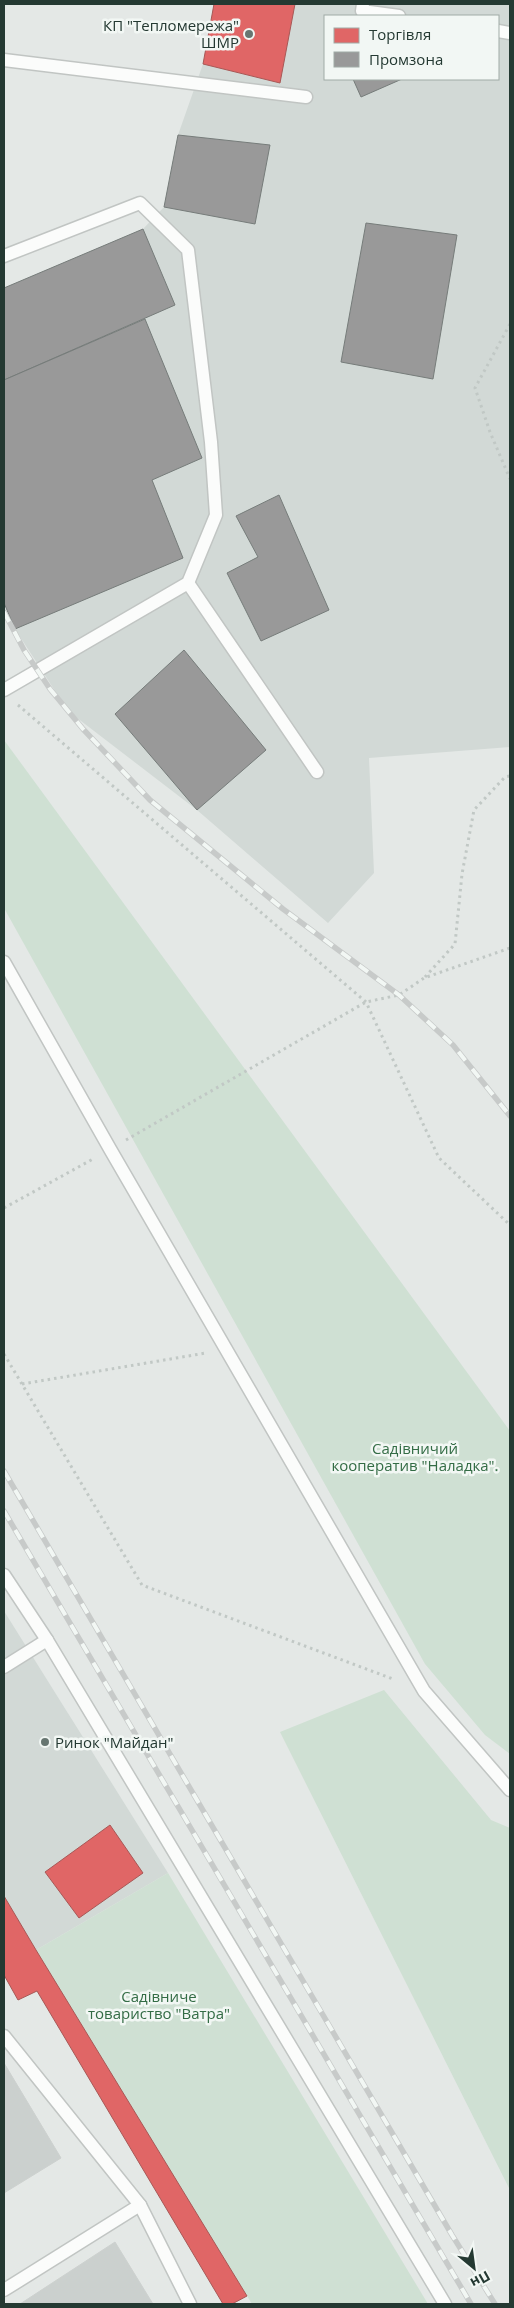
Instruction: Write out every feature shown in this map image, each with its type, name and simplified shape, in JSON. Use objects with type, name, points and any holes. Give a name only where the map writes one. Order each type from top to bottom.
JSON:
[{"type":"lane","points":[[363,4],[362,10],[393,15]]},
{"type":"lane","points":[[4,60],[306,97]]},
{"type":"lane","points":[[4,256],[140,204],[188,250],[211,442],[216,515],[188,583],[8,695]]},
{"type":"lane","points":[[188,583],[316,772]]},
{"type":"lane","points":[[4,962],[110,1149],[424,1691],[510,1790]]},
{"type":"lane","points":[[4,1575],[46,1640],[445,2304]]},
{"type":"lane","points":[[4,1667],[46,1640]]},
{"type":"lane","points":[[4,2036],[140,2205],[190,2304]]},
{"type":"lane","points":[[4,2290],[140,2205]]},
{"type":"path","points":[[510,324],[475,388],[490,432],[510,479]]},
{"type":"path","points":[[8,695],[366,1002],[439,1158],[510,1225]]},
{"type":"path","points":[[4,1208],[366,1002],[399,995],[424,978],[455,944],[462,874],[474,810],[506,777],[510,776]]},
{"type":"path","points":[[424,978],[510,948]]},
{"type":"path","points":[[22,1384],[227,1350]]},
{"type":"path","points":[[4,1354],[142,1585],[424,1691]]},
{"type":"shaded area","points":[[214,4],[510,4],[510,747],[369,758],[374,873],[328,923],[197,810],[68,711],[15,629],[4,603],[4,288],[143,229],[164,207],[178,135],[203,64]]},
{"type":"shaded area","name":"Ринок \"Майдан\"","points":[[4,1611],[168,1873],[36,1950],[4,1896]]},
{"type":"green space","name":"Садівничий кооператив \"Наладка\".","points":[[4,740],[510,1431],[510,1754],[485,1735],[425,1664],[4,908]]},
{"type":"green space","points":[[384,1690],[491,1820],[510,1828],[510,2190],[280,1732]]},
{"type":"green space","name":"Садівниче товариство \"Ватра\"","points":[[168,1873],[428,2304],[252,2304],[36,1950]]},
{"type":"building: Торгівля","name":"КП \"Тепломережа\" ШМР","points":[[214,4],[295,4],[280,83],[203,64]]},
{"type":"building: Торгівля","points":[[110,1825],[143,1873],[79,1918],[45,1872]]},
{"type":"building: Торгівля","points":[[4,1896],[247,2296],[232,2304],[223,2304],[37,1991],[18,2000],[4,1975]]},
{"type":"building: Промзона","points":[[353,80],[400,80],[361,97]]},
{"type":"building: Промзона","points":[[178,135],[270,145],[255,224],[164,207]]},
{"type":"building: Промзона","points":[[366,223],[457,235],[433,379],[341,362]]},
{"type":"building: Промзона","points":[[143,229],[175,305],[4,380],[4,288]]},
{"type":"building: Промзона","points":[[145,319],[202,458],[152,480],[183,558],[15,629],[4,603],[4,380]]},
{"type":"building: Промзона","points":[[279,495],[329,610],[261,641],[227,573],[258,557],[236,516]]},
{"type":"building: Промзона","points":[[184,650],[266,750],[197,810],[115,714]]},
{"type":"building: Інше","points":[[4,2063],[61,2158],[4,2193]]},
{"type":"building: Інше","points":[[115,2242],[153,2304],[20,2304]]},
{"type":"railway","points":[[4,612],[24,650],[50,689],[83,729],[150,800],[283,909],[399,995],[453,1045],[510,1116]]},
{"type":"railway","points":[[4,1471],[452,2235],[495,2304]]},
{"type":"railway","points":[[4,1511],[471,2304]]},
{"type":"place","name":"КП \"Тепломережа\" ШМР","points":[[249,34]]},
{"type":"place","name":"Ринок \"Майдан\"","points":[[45,1742]]}]
